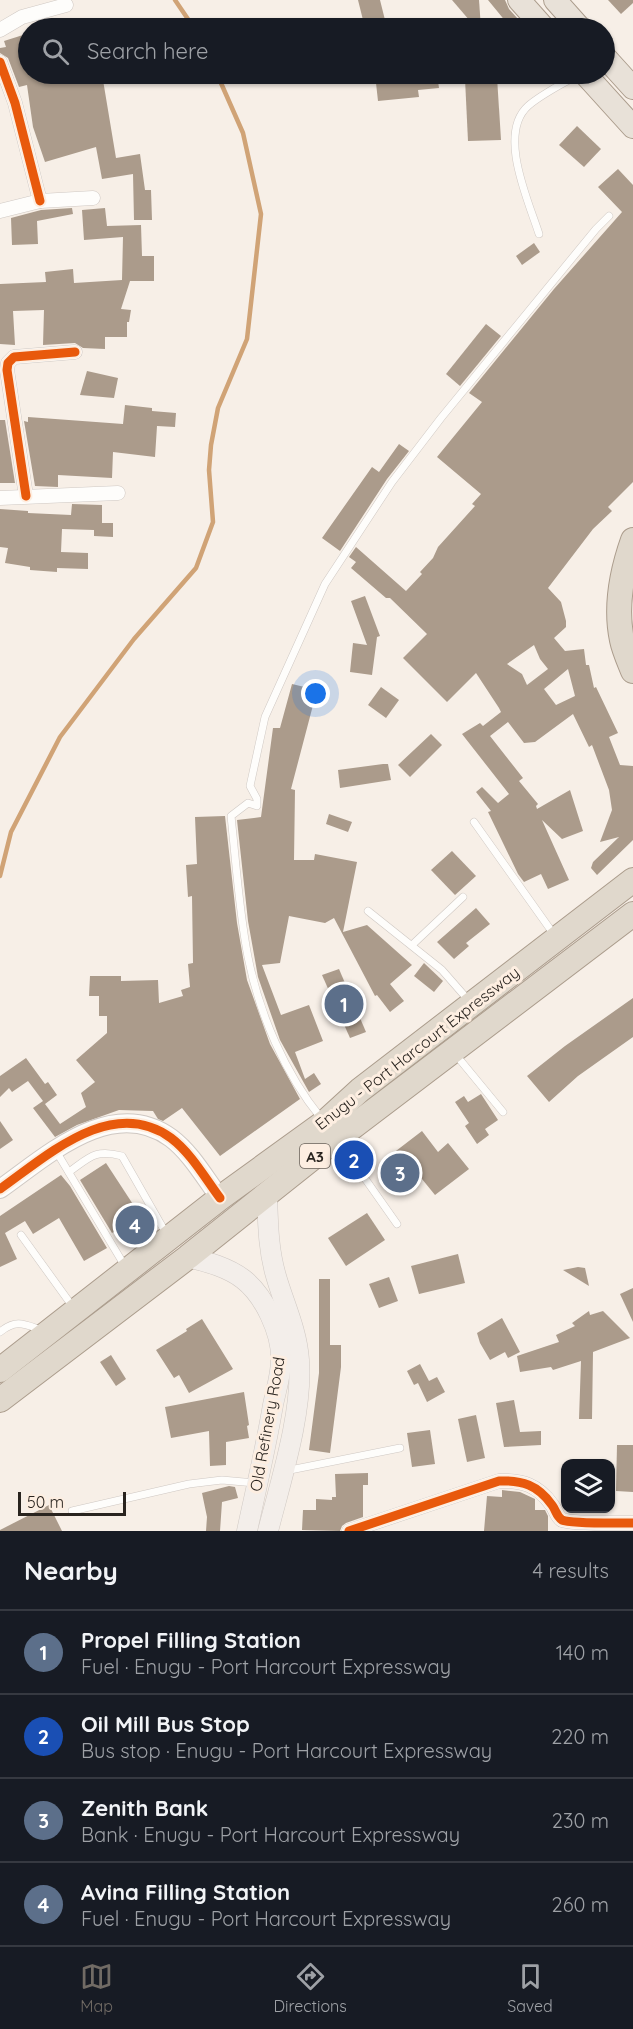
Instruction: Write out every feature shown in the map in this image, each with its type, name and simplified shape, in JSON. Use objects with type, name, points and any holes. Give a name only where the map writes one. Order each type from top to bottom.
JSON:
[{"type":"highway","points":[[633,540],[627,559],[619,610],[622,640],[633,671]]},
{"type":"highway","name":"Enugu - Port Harcourt Expressway","points":[[0,1400],[267,1194],[331,1131],[360,1090],[630,880]]},
{"type":"highway","name":"Enugu - Port Harcourt Expressway","points":[[0,1370],[220,1198],[331,1131],[453,1051],[627,920]]},
{"type":"main road","points":[[519,0],[535,18]]},
{"type":"main road","points":[[555,0],[571,18]]},
{"type":"main road","points":[[615,68],[633,88]]},
{"type":"main road","points":[[595,84],[633,127]]},
{"type":"main road","name":"Old Refinery Road","points":[[267,1194],[272,1259],[276,1278],[292,1321],[299,1360],[297,1400],[283,1472],[268,1531]]},
{"type":"main road","name":"Old Refinery Road","points":[[188,1257],[218,1266],[243,1279],[258,1295],[273,1321],[279,1340],[282,1360],[247,1531]]},
{"type":"street","points":[[21,18],[66,5]]},
{"type":"street","points":[[0,30],[18,20]]},
{"type":"street","points":[[0,62],[15,103],[40,201]]},
{"type":"street","points":[[0,211],[40,201],[93,198]]},
{"type":"street","points":[[26,496],[7,370],[8,363],[14,357],[75,352]]},
{"type":"street","points":[[0,498],[118,493]]},
{"type":"street","points":[[0,1189],[54,1149],[95,1129],[116,1123],[135,1123],[159,1130],[184,1150],[220,1198]]},
{"type":"street","points":[[349,1531],[499,1481],[515,1480],[524,1482],[540,1492],[553,1506],[561,1525],[571,1522],[633,1523]]},
{"type":"lane","points":[[539,234],[516,160],[515,134],[522,114],[529,106],[563,84]]},
{"type":"lane","points":[[396,1224],[331,1131],[303,1096],[260,1006],[248,956],[231,816],[248,803],[257,806],[257,799],[250,786],[266,717],[325,585],[348,547],[392,482],[441,418],[609,216]]},
{"type":"lane","points":[[474,822],[556,938]]},
{"type":"lane","points":[[412,945],[463,897]]},
{"type":"lane","points":[[368,911],[442,970],[472,1004]]},
{"type":"lane","points":[[453,1051],[503,1112]]},
{"type":"lane","points":[[54,1149],[127,1270]]},
{"type":"lane","points":[[69,1172],[93,1155],[107,1152],[122,1156],[169,1238]]},
{"type":"lane","points":[[21,1235],[76,1311]]},
{"type":"lane","points":[[0,1332],[8,1325],[20,1322],[50,1332]]},
{"type":"lane","points":[[283,1472],[400,1448]]},
{"type":"lane","points":[[72,1510],[189,1484],[222,1480],[258,1484]]},
{"type":"building","points":[[358,0],[380,0],[384,18],[362,18]]},
{"type":"building","points":[[452,0],[479,0],[480,18],[467,18]]},
{"type":"building","points":[[488,0],[505,0],[517,18],[503,18]]},
{"type":"building","points":[[608,0],[633,0],[633,3],[621,14]]},
{"type":"building","points":[[18,37],[18,84],[104,84],[116,158],[140,154],[145,190],[151,190],[152,220],[134,220],[133,174],[102,179],[96,147],[45,162],[33,127],[27,85],[19,87],[8,58],[0,53],[0,48],[6,47],[4,41]]},
{"type":"building","points":[[376,84],[438,84],[439,88],[418,90],[419,97],[378,101]]},
{"type":"building","points":[[465,84],[497,84],[501,140],[468,141]]},
{"type":"building","points":[[577,126],[601,149],[584,167],[559,145]]},
{"type":"building","points":[[618,169],[633,185],[633,482],[608,507],[612,511],[593,529],[548,588],[561,602],[566,621],[566,627],[554,638],[565,651],[584,649],[586,665],[589,665],[594,688],[596,687],[618,733],[609,737],[620,765],[633,766],[633,840],[597,875],[591,868],[593,862],[619,837],[600,842],[612,810],[609,790],[592,745],[589,747],[573,714],[535,742],[524,743],[508,722],[490,736],[523,778],[519,781],[538,804],[537,809],[570,790],[583,831],[562,839],[542,820],[569,880],[548,889],[541,874],[524,882],[518,874],[488,812],[491,811],[476,792],[482,787],[498,803],[509,794],[462,734],[480,723],[483,726],[501,712],[499,708],[476,673],[447,702],[403,658],[427,634],[390,598],[386,598],[351,568],[356,562],[349,557],[356,547],[406,591],[422,574],[420,572],[433,558],[438,547],[475,506],[472,504],[481,494],[437,457],[482,402],[469,393],[554,289],[622,212],[598,187]],"holes":[[[534,645],[540,659],[548,669],[527,685],[522,674],[507,664]],[[568,669],[575,696],[556,705],[544,689]]]},
{"type":"building","points":[[72,208],[73,214],[37,221],[38,244],[12,245],[11,218],[41,210]]},
{"type":"building","points":[[105,208],[107,226],[141,225],[142,256],[154,256],[154,281],[130,281],[121,309],[131,310],[129,322],[127,322],[127,337],[105,337],[105,349],[83,348],[75,343],[43,345],[44,310],[13,311],[15,345],[0,344],[0,284],[46,282],[45,272],[73,269],[74,283],[122,280],[123,237],[84,240],[82,210]]},
{"type":"building","points":[[534,243],[540,252],[522,265],[516,256]]},
{"type":"building","points":[[486,324],[501,336],[460,386],[446,374]]},
{"type":"building","points":[[87,371],[118,378],[114,398],[80,395]]},
{"type":"building","points":[[125,405],[176,413],[175,427],[157,426],[155,457],[113,452],[112,478],[58,475],[58,487],[35,486],[24,421],[28,422],[28,417],[123,424]]},
{"type":"building","points":[[0,420],[5,420],[15,483],[0,483]]},
{"type":"building","points":[[399,444],[409,451],[387,479],[340,551],[322,538],[372,467],[379,472]]},
{"type":"building","points":[[72,504],[102,505],[102,523],[113,523],[113,537],[94,536],[94,530],[62,529],[61,552],[88,553],[88,569],[57,568],[57,572],[30,570],[30,567],[5,563],[8,548],[0,547],[0,509],[71,515]]},
{"type":"building","points":[[365,596],[380,636],[377,637],[372,675],[350,672],[353,643],[367,645],[351,601]]},
{"type":"building","points":[[292,684],[317,690],[291,789],[295,790],[294,860],[314,860],[315,854],[357,862],[343,932],[367,925],[412,965],[390,984],[404,1001],[390,1012],[377,995],[375,996],[334,918],[325,923],[289,916],[280,963],[262,965],[281,1015],[309,1005],[323,1041],[295,1052],[305,1079],[314,1073],[321,1084],[309,1092],[280,1040],[258,977],[248,921],[237,820],[261,817],[273,728],[280,728]]},
{"type":"building","points":[[381,687],[399,700],[386,718],[368,705]]},
{"type":"building","points":[[431,734],[442,745],[410,777],[398,765]]},
{"type":"building","points":[[388,764],[391,780],[340,788],[338,770]]},
{"type":"building","points":[[329,814],[352,822],[348,832],[326,824]]},
{"type":"building","points":[[225,816],[237,923],[247,980],[270,1044],[300,1099],[220,1156],[182,1108],[163,1121],[158,1119],[153,1111],[119,1110],[77,1125],[55,1137],[33,1108],[43,1101],[28,1081],[12,1092],[9,1088],[0,1097],[0,1076],[26,1058],[45,1084],[48,1082],[57,1095],[45,1104],[60,1124],[86,1107],[81,1093],[95,1082],[76,1060],[107,1033],[107,1016],[99,1016],[99,996],[89,996],[90,976],[121,976],[121,981],[158,980],[159,1003],[183,996],[181,990],[190,987],[188,964],[193,963],[192,896],[188,897],[186,865],[197,864],[195,817]]},
{"type":"building","points":[[452,851],[476,876],[455,895],[431,870]]},
{"type":"building","points":[[476,908],[490,924],[466,943],[469,946],[454,959],[437,942]]},
{"type":"building","points":[[424,963],[443,981],[434,992],[414,976]]},
{"type":"building","points":[[339,969],[366,1032],[350,1038],[322,975]]},
{"type":"building","points":[[633,998],[633,1037],[578,1076],[549,1102],[527,1076]]},
{"type":"building","points":[[481,1094],[498,1120],[485,1129],[489,1135],[477,1144],[465,1126],[469,1123],[455,1102],[464,1096],[468,1102]]},
{"type":"building","points":[[0,1121],[13,1140],[0,1149]]},
{"type":"building","points":[[422,1131],[438,1152],[448,1143],[469,1169],[435,1195],[409,1163],[403,1167],[392,1154]]},
{"type":"building","points":[[106,1163],[140,1215],[112,1233],[80,1180]]},
{"type":"building","points":[[61,1175],[107,1248],[84,1261],[59,1218],[33,1234],[25,1221],[5,1233],[17,1259],[0,1267],[0,1216]]},
{"type":"building","points":[[367,1213],[385,1240],[346,1266],[328,1238]]},
{"type":"building","points":[[458,1254],[465,1283],[419,1294],[411,1266]]},
{"type":"building","points":[[585,1268],[589,1286],[563,1270]]},
{"type":"building","points":[[389,1277],[398,1301],[379,1308],[369,1284]]},
{"type":"building","points":[[319,1279],[330,1279],[330,1345],[341,1345],[341,1367],[330,1453],[309,1450],[319,1373]]},
{"type":"building","points":[[633,1288],[633,1322],[620,1294]]},
{"type":"building","points":[[589,1311],[590,1315],[603,1311],[630,1338],[593,1352],[592,1419],[579,1419],[581,1361],[553,1370],[551,1367],[520,1372],[517,1356],[559,1342],[556,1335],[575,1326],[572,1323]]},
{"type":"building","points":[[502,1318],[520,1352],[508,1358],[505,1352],[490,1360],[477,1333]]},
{"type":"building","points":[[202,1319],[233,1369],[189,1393],[179,1375],[174,1378],[156,1350]]},
{"type":"building","points":[[111,1355],[126,1379],[116,1386],[100,1362]]},
{"type":"building","points":[[420,1364],[429,1381],[437,1377],[445,1392],[427,1402],[418,1383],[414,1385],[407,1371]]},
{"type":"building","points":[[244,1392],[249,1438],[226,1442],[226,1465],[210,1466],[209,1431],[171,1438],[165,1407]]},
{"type":"building","points":[[514,1400],[520,1432],[541,1431],[541,1445],[504,1447],[496,1403]]},
{"type":"building","points":[[476,1415],[485,1458],[467,1462],[458,1419]]},
{"type":"building","points":[[430,1430],[435,1464],[412,1467],[407,1433]]},
{"type":"building","points":[[617,1445],[633,1445],[633,1492],[616,1491]]},
{"type":"building","points":[[368,1473],[368,1485],[363,1485],[363,1517],[346,1523],[340,1531],[302,1530],[303,1510],[316,1510],[316,1499],[332,1500],[332,1497],[336,1497],[335,1474]]},
{"type":"building","points":[[229,1486],[235,1487],[238,1498],[222,1502],[220,1531],[206,1531],[207,1517],[202,1493]]},
{"type":"building","points":[[502,1490],[520,1492],[535,1499],[535,1510],[545,1510],[548,1516],[548,1531],[484,1531],[487,1496],[502,1497]]},
{"type":"building","points":[[49,1505],[62,1531],[0,1531],[0,1530]]},
{"type":"waterway","points":[[175,0],[187,18]]},
{"type":"waterway","points":[[0,876],[11,832],[60,737],[134,639],[196,568],[213,522],[209,470],[211,445],[218,408],[247,339],[261,214],[243,133],[221,84]]},
{"type":"cycle path","points":[[0,62],[15,103],[40,201]]},
{"type":"cycle path","points":[[26,496],[7,370],[8,363],[14,357],[75,352]]},
{"type":"cycle path","points":[[0,1189],[38,1161],[81,1135],[103,1127],[126,1123],[149,1126],[171,1138],[191,1158],[220,1198]]},
{"type":"cycle path","points":[[349,1531],[499,1481],[522,1483],[535,1488],[547,1498],[562,1520],[585,1523],[633,1523]]},
{"type":"place","name":"Propel Filling Station","points":[[344,1004]]},
{"type":"place","name":"Oil Mill Bus Stop","points":[[354,1160]]},
{"type":"place","name":"Zenith Bank","points":[[400,1173]]},
{"type":"place","name":"Avina Filling Station","points":[[135,1225]]}]
